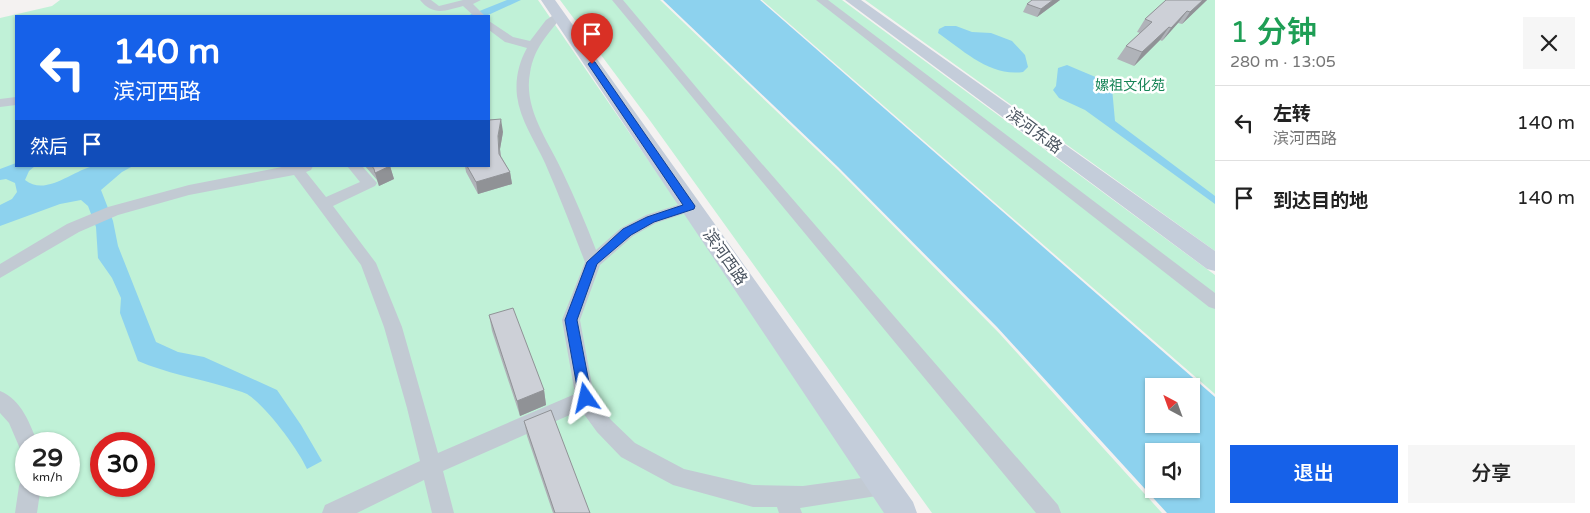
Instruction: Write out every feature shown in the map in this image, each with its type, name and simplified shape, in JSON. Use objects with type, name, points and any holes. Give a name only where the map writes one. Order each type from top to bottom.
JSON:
[{"type":"street","points":[[426,0],[434,8],[439,9],[475,8]]},
{"type":"street","points":[[617,0],[712,115],[1050,513]]},
{"type":"street","points":[[821,0],[1215,302]]},
{"type":"street","name":"滨河东路","points":[[852,0],[1215,263]]},
{"type":"street","points":[[553,7],[546,24],[533,46],[525,69],[522,95],[532,126],[570,204],[592,262]]},
{"type":"street","name":"滨河西路","points":[[553,7],[902,513]]},
{"type":"street","points":[[490,25],[503,38],[513,43],[533,46]]},
{"type":"street","points":[[0,102],[15,101]]},
{"type":"street","points":[[324,204],[370,183],[355,167]]},
{"type":"street","points":[[0,272],[30,252],[86,222],[113,211],[189,190],[300,168],[368,263],[393,327],[417,408],[443,513]]},
{"type":"street","points":[[690,206],[651,219],[627,232],[592,262],[571,320],[586,398],[604,426],[628,450],[681,478],[787,505],[803,497],[883,485]]},
{"type":"street","points":[[333,513],[431,466],[586,398]]},
{"type":"street","points":[[0,400],[17,417],[23,432]]},
{"type":"street","points":[[26,513],[28,497]]},
{"type":"green space","points":[[60,0],[538,0],[891,513],[0,513],[0,18],[52,6]]},
{"type":"green space","points":[[560,0],[660,0],[838,170],[999,333],[1145,494],[1145,498],[1148,498],[1162,513],[932,513],[651,122]]},
{"type":"green space","points":[[762,0],[842,0],[1215,275],[1215,394],[1200,381],[1200,378],[1197,378]]},
{"type":"green space","name":"嫘祖文化苑","points":[[865,0],[1215,0],[1215,251]]},
{"type":"water","points":[[507,0],[521,0],[488,15],[470,15]]},
{"type":"water","points":[[663,0],[760,0],[1193,378],[1145,378],[1145,433],[1200,433],[1200,384],[1215,397],[1215,513],[1167,513],[1153,498],[1200,498],[1200,443],[1145,443],[1145,489],[997,327],[838,167]]},
{"type":"water","points":[[945,26],[956,26],[972,32],[991,33],[1012,41],[1025,55],[1028,67],[1023,72],[1011,72],[988,66],[967,54],[938,33],[939,29]]},
{"type":"water","points":[[1067,65],[1105,81],[1112,88],[1115,121],[1215,196],[1215,204],[1085,110],[1059,98],[1053,90],[1056,86],[1058,68]]},
{"type":"water","points":[[15,163],[15,167],[34,167],[29,171],[25,180],[42,186],[59,181],[90,167],[131,167],[122,172],[101,190],[113,221],[118,246],[156,342],[178,352],[204,357],[277,390],[301,425],[322,461],[307,469],[281,428],[247,394],[159,369],[138,361],[120,313],[121,298],[112,278],[98,258],[96,227],[88,206],[81,200],[60,204],[0,226],[0,205],[12,199],[17,192],[15,183],[6,179],[0,180],[0,169]]},
{"type":"building","points":[[1032,0],[1053,0],[1041,9],[1027,4]]},
{"type":"building","points":[[1166,0],[1203,0],[1190,12],[1187,11],[1171,28],[1169,27],[1142,52],[1126,46],[1152,22],[1145,19]]},
{"type":"building","points":[[501,119],[498,136],[499,154],[510,172],[476,182],[468,167],[490,167],[490,120]]},
{"type":"building","points":[[373,167],[388,167],[375,173]]},
{"type":"building","points":[[513,308],[544,390],[517,401],[489,315]]},
{"type":"building","points":[[551,410],[590,513],[555,513],[524,421]]},
{"type":"route","points":[[586,398],[571,320],[592,262],[627,232],[651,219],[690,206],[592,64]]}]
